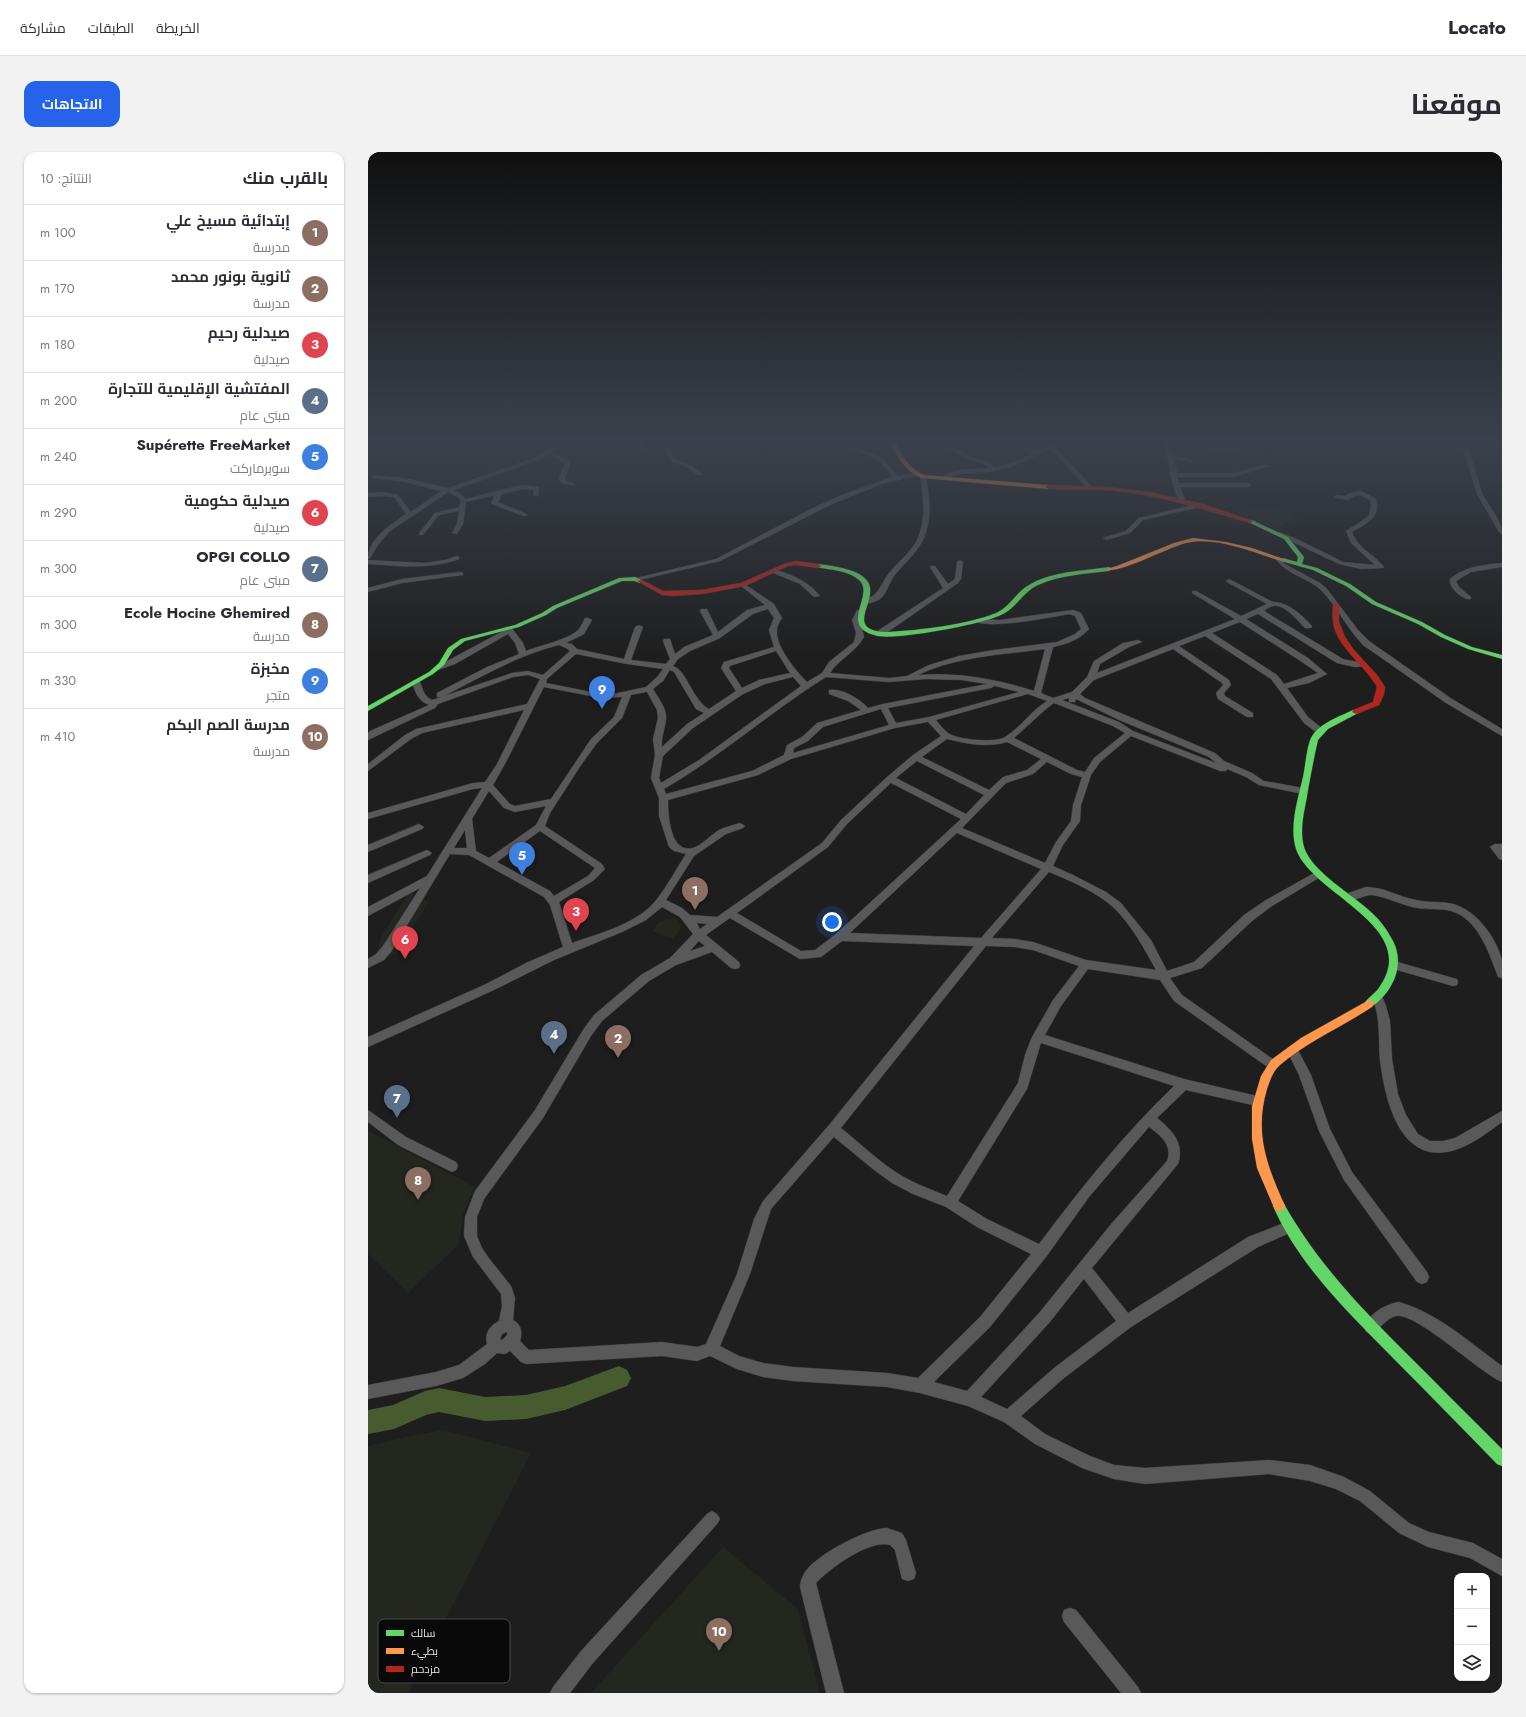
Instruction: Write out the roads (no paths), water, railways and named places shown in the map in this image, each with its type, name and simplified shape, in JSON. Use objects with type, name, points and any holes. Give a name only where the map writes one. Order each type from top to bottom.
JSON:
[{"type":"street","points":[[369,553],[384,533],[410,515]]},
{"type":"street","points":[[421,534],[437,515]]},
{"type":"street","points":[[455,533],[460,524],[461,515]]},
{"type":"street","points":[[368,709],[438,668],[452,662],[508,630],[602,586],[620,579],[635,579],[700,566],[719,560],[749,546],[766,535],[805,515]]},
{"type":"street","points":[[865,602],[877,598],[891,575],[917,546],[923,531],[925,515]]},
{"type":"street","points":[[1106,538],[1128,532],[1141,520],[1157,515]]},
{"type":"street","points":[[1235,515],[1263,526],[1288,540],[1302,557],[1299,564]]},
{"type":"street","points":[[1279,534],[1292,538],[1342,563],[1358,566],[1381,567],[1359,548],[1349,535],[1349,531],[1366,523],[1372,515]]},
{"type":"street","points":[[1492,515],[1502,532]]},
{"type":"street","points":[[860,612],[862,624],[866,629],[879,634],[910,633],[979,621],[1001,613],[1020,594],[1034,584],[1060,576],[1112,570],[1186,541],[1199,540],[1299,564],[1330,576],[1374,603],[1420,623],[1448,638],[1476,650],[1502,657]]},
{"type":"street","points":[[368,562],[423,565],[439,564],[457,558]]},
{"type":"street","points":[[1278,558],[1283,565],[1322,587],[1355,632],[1366,643],[1443,697],[1502,733]]},
{"type":"street","points":[[879,634],[958,580],[960,562]]},
{"type":"street","points":[[635,579],[662,593],[672,594],[702,592],[743,585],[773,571],[796,563],[848,572],[862,578],[866,582],[867,588],[865,602],[856,620],[860,637],[857,643],[832,664],[825,675],[806,686],[695,767],[659,788]]},
{"type":"street","points":[[1469,598],[1465,593],[1456,589],[1452,585],[1452,580],[1464,572],[1502,565]]},
{"type":"street","points":[[933,567],[947,588]]},
{"type":"street","points":[[773,571],[801,581],[816,596]]},
{"type":"street","points":[[368,590],[402,581],[461,574]]},
{"type":"street","points":[[1229,581],[1272,604],[1280,604],[1286,607],[1308,626]]},
{"type":"street","points":[[743,585],[771,606],[778,618],[773,630],[779,648],[794,674],[806,686]]},
{"type":"street","points":[[1194,592],[1241,619],[1305,660],[1323,674],[1306,681],[1283,687]]},
{"type":"street","points":[[1070,706],[1075,694],[1091,678],[1241,619],[1272,604]]},
{"type":"street","points":[[1336,605],[1335,617],[1339,634],[1363,664],[1376,677],[1380,683],[1381,691],[1376,703],[1325,727],[1314,739],[1297,824],[1297,837],[1303,855],[1319,874],[1370,914],[1388,937],[1395,954],[1394,965],[1382,993],[1364,1008],[1308,1039],[1272,1065],[1257,1101],[1256,1133],[1259,1155],[1268,1182],[1289,1227],[1316,1267],[1339,1294],[1502,1459]]},
{"type":"street","points":[[429,702],[512,675],[528,673],[543,681],[602,696],[649,689],[660,679],[671,663],[687,649],[717,636],[750,612],[771,606]]},
{"type":"street","points":[[704,611],[717,636]]},
{"type":"street","points":[[1259,611],[1340,661],[1355,665],[1363,664]]},
{"type":"street","points":[[908,678],[930,666],[967,657],[1050,645],[1072,638],[1085,629],[1078,615],[1074,612],[1000,622],[979,621]]},
{"type":"street","points":[[429,702],[523,654],[559,643],[581,632],[588,620]]},
{"type":"street","points":[[627,662],[639,627]]},
{"type":"street","points":[[508,630],[519,643],[523,654]]},
{"type":"street","points":[[438,668],[450,648],[459,642],[467,638],[508,630]]},
{"type":"street","points":[[1205,632],[1268,672],[1283,687],[1304,719],[1320,731]]},
{"type":"street","points":[[667,641],[671,663],[699,707],[708,712]]},
{"type":"street","points":[[1091,678],[1097,663],[1122,647],[1138,642]]},
{"type":"street","points":[[559,643],[569,646],[574,651],[627,662],[671,663]]},
{"type":"street","points":[[1033,693],[1050,645]]},
{"type":"street","points":[[1174,646],[1228,683],[1228,686],[1221,692],[1221,697],[1250,715]]},
{"type":"street","points":[[740,692],[726,668],[727,664],[779,648]]},
{"type":"street","points":[[368,964],[380,957],[387,949],[428,879],[468,820],[509,750],[543,681],[574,651]]},
{"type":"street","points":[[659,755],[690,726],[708,712],[740,692],[762,682],[794,674]]},
{"type":"street","points":[[825,675],[889,680],[908,678],[962,678],[1033,693],[1119,721],[1212,755],[1221,763],[1253,778]]},
{"type":"street","points":[[368,768],[406,728],[434,704],[429,702],[420,694],[416,682]]},
{"type":"street","points":[[788,758],[790,748],[795,743],[805,739],[820,725],[883,706],[996,685]]},
{"type":"street","points":[[649,689],[661,710],[662,718],[657,739],[659,755],[655,778],[663,798],[664,816],[672,845],[677,849],[684,851],[694,851]]},
{"type":"street","points":[[489,863],[540,827],[546,813],[570,774],[594,741],[618,718],[628,692]]},
{"type":"street","points":[[832,692],[850,697],[862,705],[867,711]]},
{"type":"street","points":[[663,798],[755,773],[788,758],[894,726],[930,719],[1033,693]]},
{"type":"street","points":[[930,719],[946,736],[972,742],[997,742],[1008,739],[1054,700],[1075,694]]},
{"type":"street","points":[[1075,694],[1082,700],[1119,721],[1130,733],[1237,775],[1253,778],[1278,787],[1303,791]]},
{"type":"street","points":[[368,737],[373,733],[406,728],[426,729],[530,706]]},
{"type":"street","points":[[883,706],[894,726]]},
{"type":"street","points":[[712,1349],[738,1292],[761,1217],[767,1205],[834,1129],[949,983],[1048,867],[1059,844],[1075,821],[1087,775],[1097,760],[1130,733]]},
{"type":"street","points":[[672,962],[699,935],[825,845],[844,822],[890,779],[916,757],[946,736]]},
{"type":"street","points":[[1008,739],[1074,772],[1087,775]]},
{"type":"street","points":[[916,757],[990,794]]},
{"type":"street","points":[[730,913],[800,955],[817,954],[840,937],[956,829],[1009,777],[1022,775],[1030,771],[1038,763],[1048,758]]},
{"type":"street","points":[[890,779],[967,818]]},
{"type":"street","points":[[488,785],[507,806],[515,808],[554,801]]},
{"type":"street","points":[[368,816],[473,786],[488,785]]},
{"type":"street","points":[[468,820],[472,853]]},
{"type":"street","points":[[368,1042],[490,987],[509,976],[570,949],[609,934],[648,914],[660,902],[694,851],[723,832],[740,826]]},
{"type":"street","points":[[368,849],[419,827]]},
{"type":"street","points":[[540,827],[599,866],[600,869],[591,878],[553,901]]},
{"type":"street","points":[[956,829],[1070,876],[1103,895],[1118,906],[1147,943],[1169,986],[1178,998],[1272,1065]]},
{"type":"street","points":[[1502,847],[1495,847],[1502,857]]},
{"type":"street","points":[[447,851],[465,850],[472,853],[547,894],[553,901],[570,949]]},
{"type":"street","points":[[368,879],[428,853]]},
{"type":"street","points":[[840,937],[1015,943],[1033,946],[1086,964],[1165,976],[1198,964],[1248,918],[1319,874]]},
{"type":"street","points":[[368,912],[428,879]]},
{"type":"street","points":[[1349,897],[1366,891],[1372,891],[1415,903],[1454,908],[1463,912],[1470,917],[1482,931],[1495,956],[1502,974]]},
{"type":"street","points":[[660,902],[670,906],[689,919],[699,935],[735,965]]},
{"type":"street","points":[[689,919],[719,921]]},
{"type":"street","points":[[505,1325],[508,1295],[504,1285],[478,1254],[470,1239],[472,1210],[479,1195],[539,1114],[587,1033],[598,1018],[645,978],[672,962],[713,947]]},
{"type":"street","points":[[950,1203],[1023,1085],[1031,1055],[1038,1037],[1057,1003],[1086,964]]},
{"type":"street","points":[[1394,965],[1454,982]]},
{"type":"street","points":[[1377,997],[1385,1017],[1386,1059],[1392,1096],[1403,1122],[1416,1139],[1423,1144],[1430,1146],[1456,1144],[1502,1116]]},
{"type":"street","points":[[1038,1037],[1184,1084],[1257,1101]]},
{"type":"street","points":[[1293,1050],[1305,1075],[1325,1131],[1348,1176],[1422,1277]]},
{"type":"street","points":[[920,1386],[985,1322],[1041,1252],[1085,1193],[1148,1119],[1184,1084]]},
{"type":"street","points":[[368,1115],[402,1141],[452,1166]]},
{"type":"street","points":[[969,1399],[1044,1318],[1117,1227],[1172,1164],[1176,1156],[1174,1145],[1169,1137],[1148,1119]]},
{"type":"street","points":[[834,1129],[873,1163],[907,1186],[950,1203],[977,1221],[1041,1252]]},
{"type":"street","points":[[1009,1417],[1059,1373],[1126,1322],[1252,1242],[1289,1227]]},
{"type":"street","points":[[1084,1268],[1126,1322]]},
{"type":"street","points":[[1371,1327],[1388,1312],[1398,1309],[1405,1310],[1431,1325],[1502,1375]]},
{"type":"street","points":[[505,1325],[509,1325],[514,1328],[515,1335],[512,1342],[505,1347],[495,1346],[492,1340],[494,1334],[499,1328],[505,1325]]},
{"type":"street","points":[[512,1342],[526,1356],[573,1355],[662,1349],[697,1354],[712,1349],[736,1362],[763,1370],[793,1374],[860,1378],[920,1386],[969,1399],[1009,1417],[1040,1439],[1087,1462],[1114,1472],[1145,1476],[1269,1467],[1310,1473],[1339,1482],[1365,1496],[1404,1528],[1428,1539],[1473,1551],[1502,1568]]},
{"type":"street","points":[[368,1392],[436,1379],[463,1371],[495,1346]]},
{"type":"street","points":[[559,1693],[587,1657],[712,1519]]},
{"type":"street","points":[[835,1693],[808,1587],[808,1581],[812,1574],[845,1552],[872,1538],[885,1536],[893,1537],[900,1544],[908,1573]]},
{"type":"street","points":[[1070,1616],[1132,1693]]},
{"type":"waterway","points":[[368,1422],[394,1417],[425,1403],[439,1400],[485,1409],[526,1407],[565,1398],[619,1378]]},
{"type":"place","name":"مخبزة","points":[[602,709]]},
{"type":"place","name":"Supérette FreeMarket","points":[[522,875]]},
{"type":"place","name":"إبتدائية مسيخ علي","points":[[695,910]]},
{"type":"place","name":"صيدلية رحيم","points":[[576,931]]},
{"type":"place","name":"صيدلية حكومية","points":[[405,959]]},
{"type":"place","name":"المفتشية الإقليمية للتجارة","points":[[554,1054]]},
{"type":"place","name":"ثانوية بونور محمد","points":[[618,1058]]},
{"type":"place","name":"OPGI COLLO","points":[[397,1118]]},
{"type":"place","name":"Ecole Hocine Ghemired","points":[[418,1200]]},
{"type":"place","name":"مدرسة الصم البكم","points":[[719,1651]]}]
